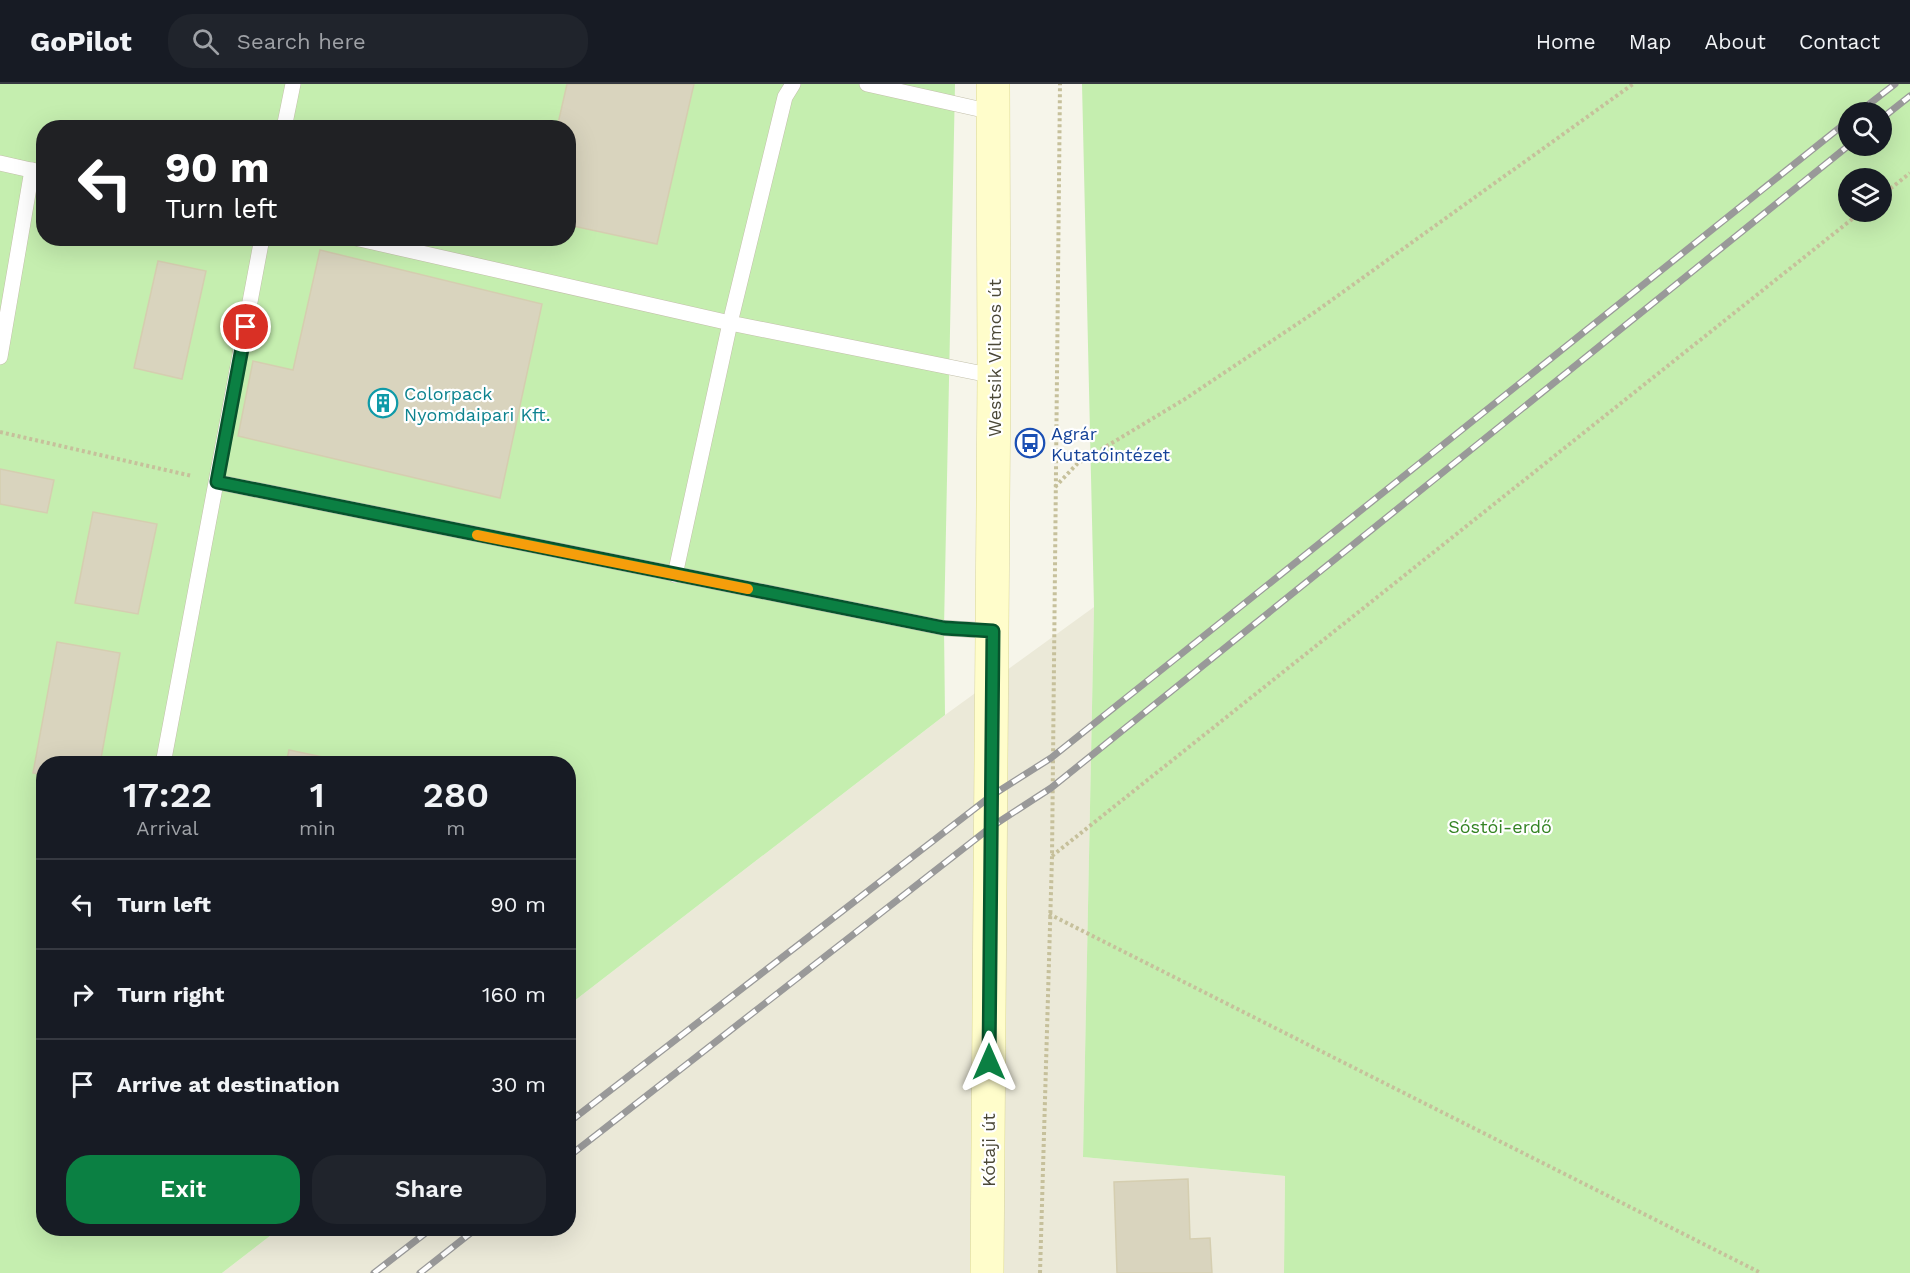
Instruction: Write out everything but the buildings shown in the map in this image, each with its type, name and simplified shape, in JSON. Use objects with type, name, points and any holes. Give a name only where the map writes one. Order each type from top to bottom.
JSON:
[{"type":"main road","name":"Westsik Vilmos út","points":[[993,98],[993,631]]},
{"type":"main road","name":"Kótaji út","points":[[987,1273],[993,631]]},
{"type":"lane","points":[[286,120],[293,84]]},
{"type":"lane","points":[[675,575],[730,323],[785,97],[793,84]]},
{"type":"lane","points":[[867,84],[993,98]]},
{"type":"lane","points":[[0,164],[36,171]]},
{"type":"lane","points":[[0,357],[36,181]]},
{"type":"lane","points":[[165,756],[261,246]]},
{"type":"lane","points":[[390,246],[730,323],[994,376]]},
{"type":"lane","points":[[217,482],[944,628],[993,631]]},
{"type":"path","points":[[1040,1273],[1052,857],[1060,84]]},
{"type":"path","points":[[1055,487],[1077,464],[1185,399],[1315,312],[1633,84]]},
{"type":"path","points":[[1892,187],[1910,172]]},
{"type":"path","points":[[1052,857],[1848,222]]},
{"type":"path","points":[[0,432],[217,482]]},
{"type":"path","points":[[1049,914],[1761,1273]]},
{"type":"shaded area","points":[[1094,607],[1083,1157],[1285,1176],[1284,1273],[222,1273],[270,1236],[576,1236],[576,1000],[945,715]]},
{"type":"green space","points":[[0,84],[955,84],[944,628],[945,715],[576,1000],[576,756],[36,756],[36,1236],[270,1236],[222,1273],[0,1273]]},
{"type":"green space","name":"Sóstói-erdő","points":[[1082,84],[1910,84],[1910,1273],[1284,1273],[1285,1176],[1083,1157],[1094,607]]},
{"type":"railway","points":[[1872,102],[1895,84]]},
{"type":"railway","points":[[1892,110],[1910,96]]},
{"type":"railway","points":[[576,1117],[991,796],[1051,758],[1838,129]]},
{"type":"railway","points":[[576,1151],[991,827],[1051,788],[1838,154]]},
{"type":"railway","points":[[374,1273],[422,1236]]},
{"type":"railway","points":[[420,1273],[467,1236]]},
{"type":"slow traffic","points":[[477,535],[748,589]]},
{"type":"place","name":"Colorpack Nyomdaipari Kft.","points":[[383,403]]},
{"type":"place","name":"Agrár Kutatóintézet","points":[[1030,443]]},
{"type":"route","points":[[246,327],[217,482],[944,628],[993,631],[989,1062]]}]
